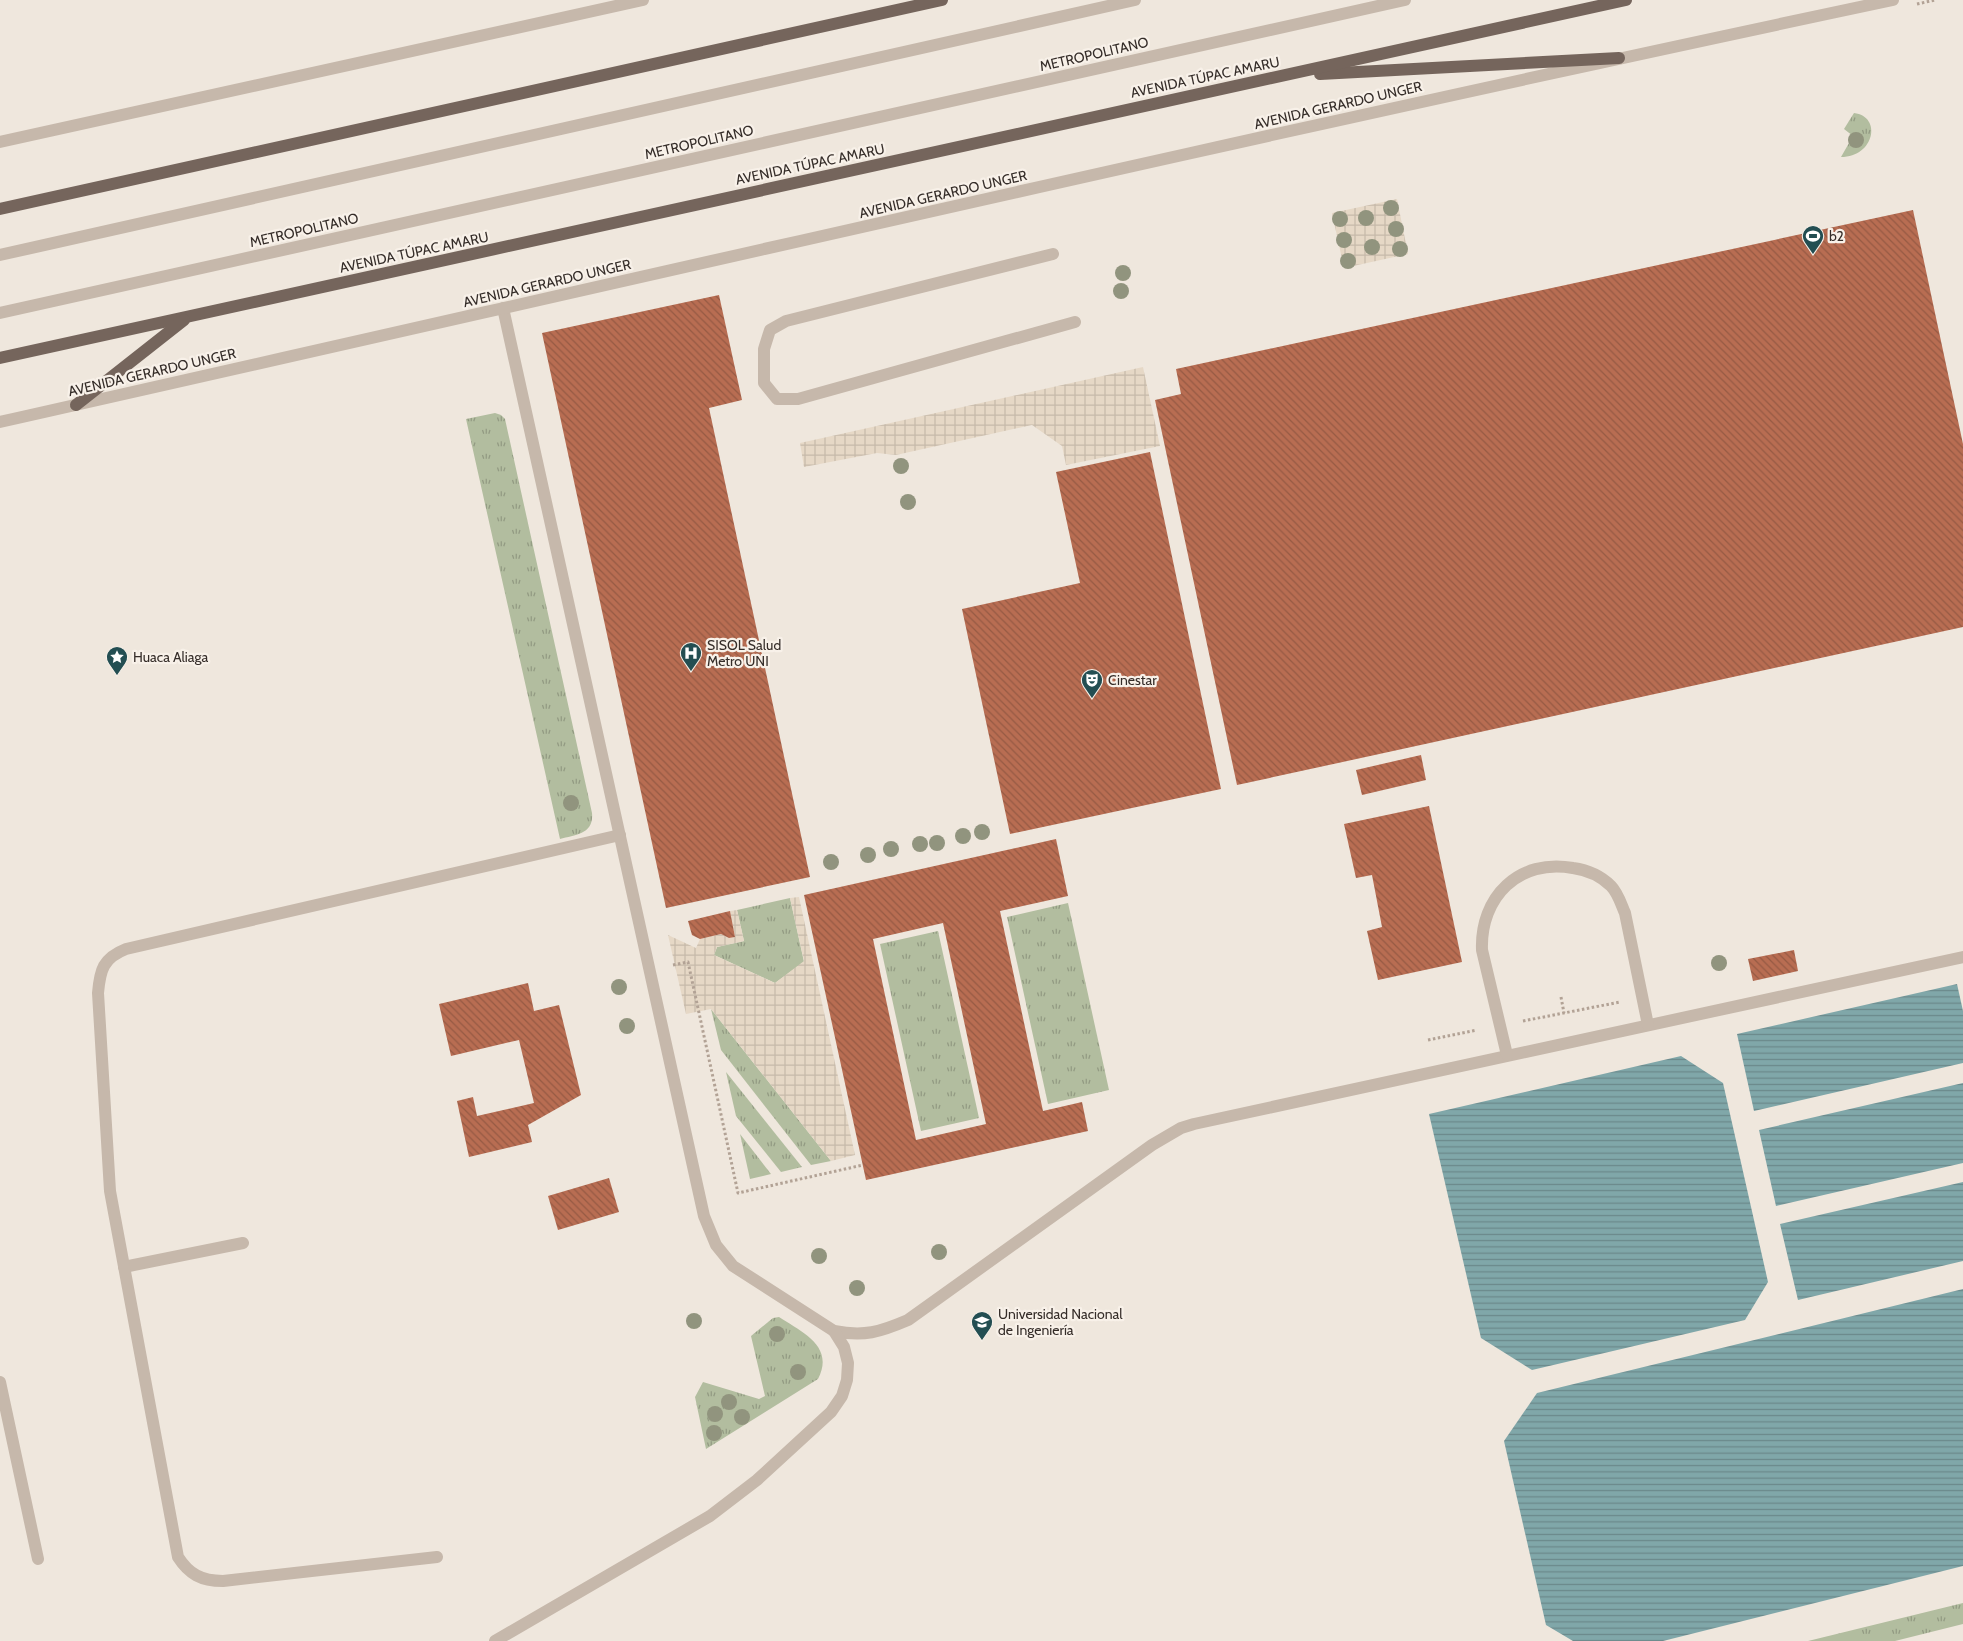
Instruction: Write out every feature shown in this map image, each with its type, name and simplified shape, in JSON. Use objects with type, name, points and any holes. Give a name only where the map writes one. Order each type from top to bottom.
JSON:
[{"type":"main road","points":[[0,209],[942,0]]},
{"type":"main road","name":"AVENIDA TÚPAC AMARU","points":[[0,358],[1626,0]]},
{"type":"main road","points":[[1282,76],[1619,58]]},
{"type":"main road","points":[[76,405],[188,317]]},
{"type":"street","points":[[0,142],[643,0]]},
{"type":"street","points":[[0,256],[1135,0]]},
{"type":"street","name":"METROPOLITANO","points":[[0,313],[1405,0]]},
{"type":"street","name":"AVENIDA GERARDO UNGER","points":[[0,422],[1619,58],[1893,0]]},
{"type":"street","points":[[1053,254],[786,321],[770,330],[764,349],[764,383],[777,399],[798,399],[1075,322]]},
{"type":"street","points":[[503,308],[704,1216],[710,1233],[723,1256],[733,1266],[834,1331],[868,1334],[908,1320],[1152,1145],[1182,1128],[1214,1118],[1963,957]]},
{"type":"street","points":[[438,1557],[210,1581],[197,1577],[186,1569],[178,1557],[110,1191],[98,993],[100,973],[112,956],[126,949],[620,835]]},
{"type":"street","points":[[1507,1055],[1482,950],[1484,921],[1495,898],[1504,888],[1526,872],[1545,867],[1564,866],[1584,870],[1600,877],[1611,886],[1619,898],[1625,913],[1648,1025]]},
{"type":"street","points":[[124,1267],[243,1243]]},
{"type":"street","points":[[495,1641],[710,1516],[757,1480],[831,1412],[842,1396],[847,1380],[848,1363],[844,1347],[834,1331]]},
{"type":"street","points":[[0,1382],[38,1559]]},
{"type":"path","points":[[688,962],[738,1193],[863,1164]]},
{"type":"path","points":[[1561,997],[1564,1013]]},
{"type":"path","points":[[1428,1040],[1642,998]]},
{"type":"green space","points":[[1854,113],[1863,116],[1869,121],[1871,136],[1861,151],[1841,157],[1853,136],[1844,129]]},
{"type":"green space","points":[[495,413],[505,419],[592,813],[592,820],[587,829],[578,835],[560,839],[466,419]]},
{"type":"green space","points":[[790,898],[804,962],[775,983],[714,955],[717,947],[744,941],[737,910]]},
{"type":"green space","points":[[1068,903],[1109,1090],[1048,1104],[1007,917]]},
{"type":"green space","points":[[938,931],[979,1118],[921,1131],[880,944]]},
{"type":"green space","points":[[711,1009],[831,1161],[811,1165],[721,1050]]},
{"type":"green space","points":[[726,1072],[802,1167],[781,1172],[736,1116]]},
{"type":"green space","points":[[740,1134],[771,1174],[750,1179]]},
{"type":"green space","points":[[779,1317],[814,1341],[822,1358],[822,1367],[818,1379],[706,1449],[695,1397],[703,1382],[759,1399],[765,1396],[751,1336],[773,1318]]},
{"type":"green space","points":[[1963,1603],[1963,1624],[1895,1641],[1808,1641]]},
{"type":"shaded area","points":[[1397,199],[1408,254],[1344,268],[1332,213]]},
{"type":"shaded area","points":[[1143,367],[1160,446],[1066,465],[1062,446],[1032,425],[896,455],[877,453],[804,467],[800,443]]},
{"type":"shaded area","points":[[799,897],[855,1155],[831,1161],[711,1009],[686,1014],[668,935],[696,948],[700,939],[721,934],[729,938],[735,937],[730,911],[737,910],[744,941],[717,947],[714,955],[775,983],[804,961],[790,898]]},
{"type":"water","points":[[1957,984],[1963,1011],[1963,1063],[1754,1111],[1737,1034]]},
{"type":"water","points":[[1681,1056],[1723,1083],[1768,1282],[1745,1320],[1532,1370],[1481,1338],[1429,1114]]},
{"type":"water","points":[[1963,1083],[1963,1163],[1776,1206],[1759,1130]]},
{"type":"water","points":[[1963,1182],[1963,1261],[1798,1300],[1780,1224]]},
{"type":"water","points":[[1963,1289],[1963,1566],[1663,1641],[1573,1641],[1546,1625],[1504,1441],[1537,1393]]},
{"type":"building","points":[[1913,210],[1963,444],[1963,627],[1237,785],[1155,400],[1181,394],[1176,369]]},
{"type":"building","name":"SISOL Salud Metro UNI","points":[[719,295],[742,400],[709,408],[810,877],[666,908],[542,333]]},
{"type":"building","name":"Cinestar","points":[[1150,452],[1221,789],[1010,834],[962,609],[1080,583],[1056,472]]},
{"type":"building","points":[[1421,755],[1426,780],[1362,795],[1356,770]]},
{"type":"building","points":[[1429,806],[1462,962],[1378,980],[1367,931],[1382,927],[1372,875],[1356,878],[1344,824]]},
{"type":"building","points":[[1056,839],[1068,896],[1000,911],[1043,1111],[1082,1102],[1088,1131],[866,1180],[804,895]],"holes":[[[943,923],[986,1124],[916,1140],[873,939]]]},
{"type":"building","points":[[730,911],[735,937],[729,938],[721,934],[700,939],[692,935],[688,921]]},
{"type":"building","points":[[1794,950],[1798,971],[1753,981],[1748,959]]},
{"type":"building","points":[[528,983],[534,1011],[559,1005],[581,1095],[528,1125],[532,1142],[469,1157],[457,1101],[473,1097],[477,1116],[534,1103],[519,1040],[451,1056],[439,1004]]},
{"type":"building","points":[[609,1178],[619,1212],[558,1230],[548,1196]]},
{"type":"place","name":"b2","points":[[1813,255]]},
{"type":"place","name":"SISOL Salud Metro UNI","points":[[691,672]]},
{"type":"place","name":"Huaca Aliaga","points":[[117,676]]},
{"type":"place","name":"Cinestar","points":[[1092,699]]},
{"type":"place","name":"Universidad Nacional de Ingeniería","points":[[982,1341]]}]
